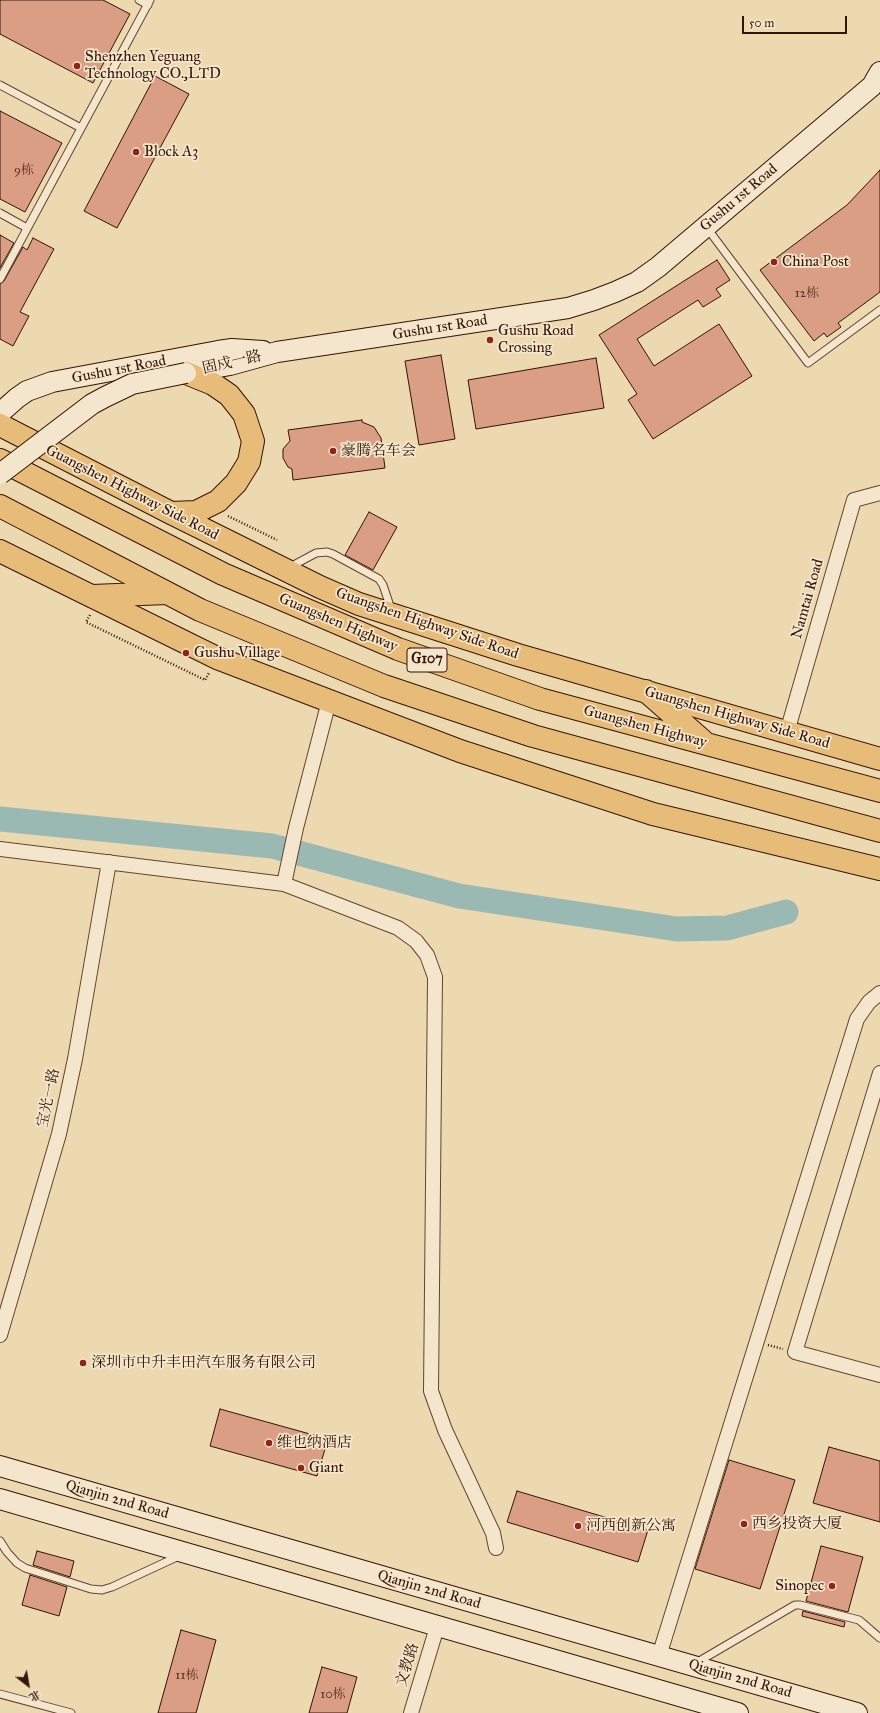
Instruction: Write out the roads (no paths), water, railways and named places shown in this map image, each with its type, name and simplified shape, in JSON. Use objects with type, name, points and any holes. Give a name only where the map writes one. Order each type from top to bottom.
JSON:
[{"type":"main road","name":"Gushu 1st Road","points":[[0,413],[27,391],[52,382],[218,351],[246,349],[276,352],[568,308],[594,300],[637,282],[658,267],[872,86],[880,72]]},
{"type":"main road","name":"固戍一路","points":[[186,373],[230,365],[276,352]]},
{"type":"main road","name":"Gushu 1st Road","points":[[0,474],[92,404],[106,396],[140,382],[186,373]]},
{"type":"main road","points":[[171,513],[196,512],[218,501],[236,483],[249,462],[253,441],[244,414],[229,395],[213,384],[186,373]]},
{"type":"main road","name":"Guangshen Highway Side Road","points":[[0,425],[283,569],[359,604],[518,654],[880,759]]},
{"type":"main road","name":"Guangshen Highway","points":[[0,460],[224,574],[398,650],[540,699],[880,792]]},
{"type":"main road","name":"G107","points":[[0,506],[200,610],[384,686],[533,736],[880,831]]},
{"type":"main road","points":[[0,551],[92,603],[217,658],[460,751],[653,814],[880,869]]},
{"type":"main road","points":[[92,603],[168,593]]},
{"type":"main road","points":[[646,691],[707,744]]},
{"type":"main road","name":"Qianjin 2nd Road","points":[[0,1466],[857,1713]]},
{"type":"main road","points":[[0,1499],[437,1627],[738,1713]]},
{"type":"street","name":"Namtai Road","points":[[787,732],[854,500],[880,493]]},
{"type":"street","points":[[284,884],[296,828],[329,701]]},
{"type":"street","points":[[0,849],[284,884],[398,928],[416,941],[427,955],[436,977],[431,1391],[445,1430],[493,1533],[496,1548]]},
{"type":"street","name":"宝光一路","points":[[0,1335],[59,1134],[109,862]]},
{"type":"street","points":[[660,1656],[857,1019],[869,1002],[880,993]]},
{"type":"street","points":[[880,1073],[874,1112],[795,1352],[880,1375]]},
{"type":"street","name":"文教路","points":[[411,1713],[437,1627]]},
{"type":"lane","points":[[0,279],[149,2],[139,0]]},
{"type":"lane","points":[[0,85],[81,128]]},
{"type":"lane","points":[[0,213],[27,228]]},
{"type":"lane","points":[[706,226],[808,363],[880,310]]},
{"type":"lane","points":[[283,569],[293,566],[316,553],[327,552],[334,554],[379,579],[383,585],[391,609],[398,617]]},
{"type":"lane","points":[[0,1542],[17,1563],[25,1568],[91,1589],[102,1590],[186,1554]]},
{"type":"lane","points":[[692,1665],[794,1605],[800,1605],[859,1620],[880,1638]]},
{"type":"lane","points":[[0,1694],[71,1713]]},
{"type":"waterway","points":[[0,819],[272,846],[459,896],[677,929],[727,928],[786,912]]},
{"type":"place","name":"Shenzhen Yeguang Technology CO.,LTD","points":[[77,66]]},
{"type":"place","name":"Block A3","points":[[136,152]]},
{"type":"place","name":"China Post","points":[[774,262]]},
{"type":"place","name":"Gushu Road Crossing","points":[[490,340]]},
{"type":"place","name":"豪腾名车会","points":[[333,451]]},
{"type":"place","name":"Gushu Village","points":[[186,653]]},
{"type":"place","name":"深圳市中升丰田汽车服务有限公司","points":[[83,1363]]},
{"type":"place","name":"维也纳酒店","points":[[269,1443]]},
{"type":"place","name":"Giant","points":[[301,1468]]},
{"type":"place","name":"西乡投资大厦","points":[[744,1524]]},
{"type":"place","name":"河西创新公寓","points":[[578,1526]]},
{"type":"place","name":"Sinopec","points":[[832,1586]]}]
